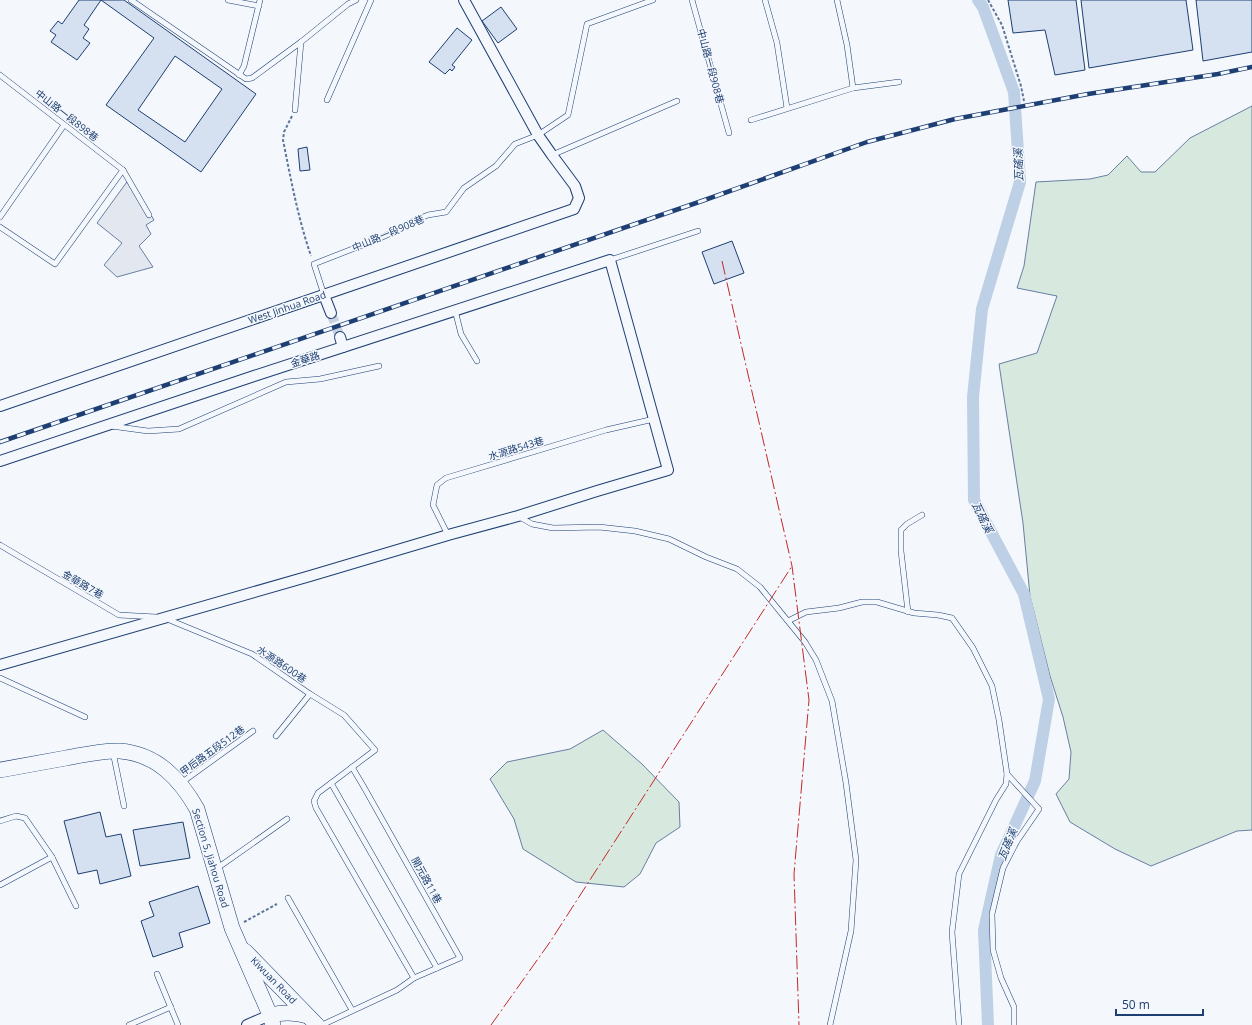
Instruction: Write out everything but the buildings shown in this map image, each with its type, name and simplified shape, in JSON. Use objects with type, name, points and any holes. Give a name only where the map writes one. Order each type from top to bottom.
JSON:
[{"type":"main road","name":"Section 5, Jiahou Road","points":[[0,770],[92,753],[120,751],[140,755],[156,762],[170,772],[181,783],[197,809],[232,928],[271,1020]]},
{"type":"main road","name":"Kiwuan Road","points":[[239,944],[313,1020]]},
{"type":"main road","points":[[271,1020],[290,1012],[297,1013],[313,1020]]},
{"type":"street","points":[[464,0],[538,135],[552,155]]},
{"type":"street","name":"West Jinhua Road","points":[[0,406],[574,209],[578,198],[575,186],[552,155]]},
{"type":"street","points":[[0,665],[448,534],[518,516],[668,470],[610,260]]},
{"type":"street","name":"金華路","points":[[0,461],[104,426],[341,342],[455,310],[610,260]]},
{"type":"street","points":[[324,295],[331,313]]},
{"type":"street","points":[[247,1025],[271,1020]]},
{"type":"lane","points":[[131,0],[239,76],[246,79],[250,79],[301,42],[348,4],[356,0]]},
{"type":"lane","points":[[228,0],[259,6]]},
{"type":"lane","points":[[239,76],[244,66],[260,0]]},
{"type":"lane","points":[[327,100],[371,0]]},
{"type":"lane","name":"中山路一段908巷","points":[[314,264],[349,249],[378,239],[428,215],[446,212],[464,188],[496,166],[515,144],[538,135],[568,115],[588,24],[653,0]]},
{"type":"lane","name":"中山路一段908巷","points":[[692,0],[729,133]]},
{"type":"lane","points":[[765,0],[777,43],[787,108]]},
{"type":"lane","points":[[837,0],[847,45],[853,88]]},
{"type":"lane","points":[[295,110],[301,42]]},
{"type":"lane","name":"中山路一段898巷","points":[[0,75],[123,170]]},
{"type":"lane","points":[[751,120],[853,88],[899,82]]},
{"type":"lane","points":[[552,155],[677,102]]},
{"type":"lane","points":[[0,217],[64,125]]},
{"type":"lane","points":[[0,228],[55,264],[123,170],[149,215]]},
{"type":"lane","points":[[610,260],[698,231]]},
{"type":"lane","points":[[314,264],[324,295]]},
{"type":"lane","points":[[455,310],[461,334],[477,361]]},
{"type":"lane","points":[[104,426],[148,432],[179,429],[286,382],[320,379],[379,366]]},
{"type":"lane","name":"水源路543巷","points":[[448,534],[433,505],[437,485],[446,478],[606,430],[654,418]]},
{"type":"lane","points":[[908,612],[901,550],[901,530],[907,524],[922,515]]},
{"type":"lane","points":[[518,516],[532,524],[552,528],[599,527],[635,531],[668,539],[706,557],[737,569],[760,587],[806,642],[816,660],[832,701],[846,783],[856,860],[851,931],[830,1025]]},
{"type":"lane","name":"金華路7巷","points":[[0,545],[119,615],[163,617]]},
{"type":"lane","points":[[788,620],[806,612],[839,608],[862,602],[877,602],[914,614],[938,615],[952,618],[973,648],[992,686],[1007,774],[1006,784],[996,800],[959,874],[952,932],[959,1025]]},
{"type":"lane","name":"水源路600巷","points":[[163,617],[252,654],[310,694],[344,715],[375,750],[352,767]]},
{"type":"lane","points":[[0,678],[85,717]]},
{"type":"lane","points":[[276,736],[310,694]]},
{"type":"lane","name":"甲后路五段512巷","points":[[181,783],[254,731]]},
{"type":"lane","points":[[113,752],[124,806]]},
{"type":"lane","points":[[352,767],[318,793],[314,801],[316,808],[414,978]]},
{"type":"lane","name":"開元路11巷","points":[[322,1025],[397,990],[414,978],[460,958],[366,789],[352,767]]},
{"type":"lane","points":[[1007,774],[1038,809],[1017,841],[1003,868],[992,914],[993,950],[1001,978],[1014,1007],[1014,1025]]},
{"type":"lane","points":[[331,783],[437,968]]},
{"type":"lane","points":[[0,821],[16,816],[25,818],[52,857],[76,906]]},
{"type":"lane","points":[[215,870],[287,820]]},
{"type":"lane","points":[[0,886],[52,857]]},
{"type":"lane","points":[[288,898],[352,1010]]},
{"type":"lane","points":[[157,974],[178,1025]]},
{"type":"lane","points":[[129,1025],[171,1007]]},
{"type":"path","points":[[988,0],[1002,25],[1022,86],[1024,101]]},
{"type":"path","points":[[295,110],[284,132],[284,140],[295,199],[304,236],[314,264]]},
{"type":"path","points":[[232,928],[277,904]]},
{"type":"shaded area","points":[[1252,106],[1252,830],[1237,831],[1151,866],[1115,849],[1070,822],[1056,794],[1069,779],[1071,752],[1030,596],[1023,523],[999,364],[1037,353],[1057,296],[1017,288],[1024,266],[1036,182],[1090,179],[1108,175],[1127,156],[1141,172],[1155,172],[1190,138]]},
{"type":"shaded area","points":[[129,179],[154,220],[146,225],[151,234],[139,246],[153,267],[117,277],[104,265],[122,243],[97,223]]},
{"type":"shaded area","points":[[603,730],[642,764],[679,802],[680,827],[656,843],[640,874],[624,887],[576,882],[523,849],[514,819],[490,779],[507,762],[570,749]]},
{"type":"waterway","name":"瓦磘溪","points":[[978,0],[983,7],[1014,92],[1020,182],[982,309],[973,397],[974,500],[1024,594],[1049,699],[1035,781],[1001,855],[984,930],[988,1025]]},
{"type":"tunnel","points":[[331,313],[340,337]]},
{"type":"railway","points":[[0,442],[699,202],[867,142],[955,119],[1088,94],[1218,74],[1252,67]]},
{"type":"power","points":[[722,261],[792,566],[809,700],[794,874],[799,1025]]},
{"type":"power","points":[[491,1025],[550,942],[792,566]]}]
